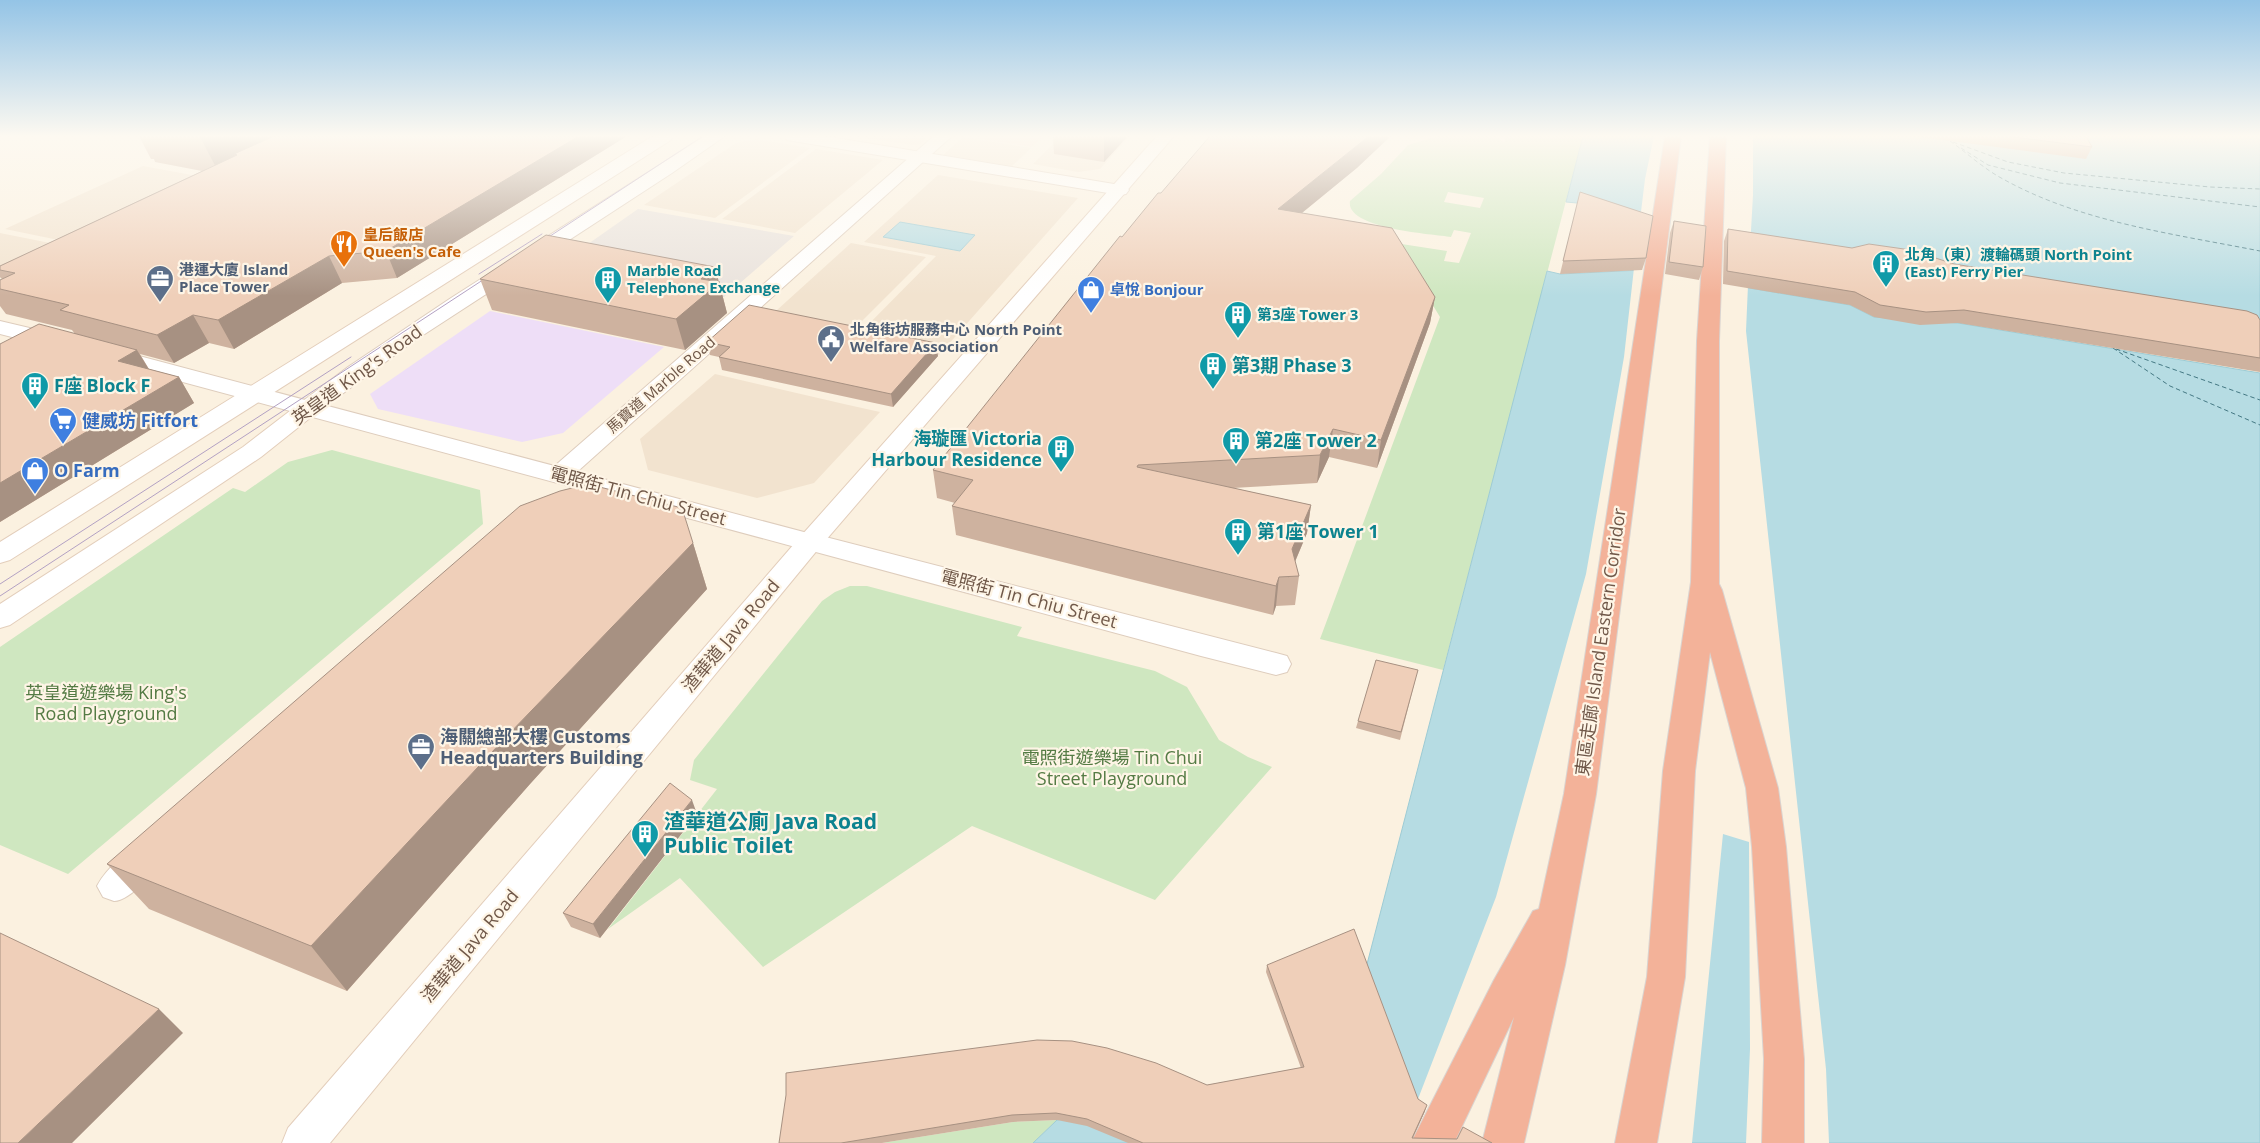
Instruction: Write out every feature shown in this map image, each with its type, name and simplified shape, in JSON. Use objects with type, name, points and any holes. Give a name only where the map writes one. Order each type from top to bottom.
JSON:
[{"type":"highway","name":"東區走廊 Island Eastern Corridor","points":[[1503,1143],[1546,965],[1580,794],[1665,189]]},
{"type":"highway","points":[[1636,1143],[1666,977],[1678,771],[1705,582],[1708,341],[1715,189]]},
{"type":"highway","points":[[1705,582],[1762,788],[1769,847],[1784,1059],[1783,1143]]},
{"type":"highway","points":[[1432,1143],[1507,992],[1559,898]]},
{"type":"street","name":"英皇道 King's Road","points":[[0,554],[580,189]]},
{"type":"street","name":"英皇道 King's Road","points":[[0,618],[252,452],[358,370],[635,189]]},
{"type":"street","name":"馬寶道 Marble Road","points":[[565,485],[884,189]]},
{"type":"street","points":[[1116,189],[1120,190]]},
{"type":"street","name":"渣華道 Java Road","points":[[303,1143],[810,542],[1120,190]]},
{"type":"street","name":"電照街 Tin Chiu Street","points":[[0,327],[416,436],[565,485],[810,542],[1201,646],[1276,664]]},
{"type":"street","points":[[17,355],[66,344]]},
{"type":"street","points":[[115,886],[175,833]]},
{"type":"shaded area","points":[[92,189],[184,189],[73,243],[5,229]]},
{"type":"shaded area","points":[[667,189],[754,189],[715,218],[644,205]]},
{"type":"shaded area","points":[[762,189],[848,189],[795,233],[722,219]]},
{"type":"shaded area","points":[[922,189],[1025,189],[1078,198],[939,355],[855,338],[936,256],[864,242]]},
{"type":"shaded area","points":[[638,209],[794,236],[724,297],[558,265]]},
{"type":"shaded area","points":[[0,233],[65,246],[0,278]]},
{"type":"shaded area","points":[[851,243],[926,257],[847,336],[766,320]]},
{"type":"shaded area","points":[[490,311],[664,347],[563,433],[522,442],[378,409],[370,394]]},
{"type":"shaded area","points":[[715,374],[880,412],[814,483],[757,498],[648,470],[640,439]]},
{"type":"green space","points":[[1363,189],[1569,189],[1443,670],[1320,639],[1440,317],[1395,243],[1447,251],[1444,261],[1459,263],[1471,233],[1454,230],[1451,237],[1410,232],[1375,224],[1361,218],[1352,210],[1350,201]],"holes":[[[1448,192],[1484,198],[1480,208],[1444,202]]]},
{"type":"green space","name":"英皇道遊樂場 King's Road Playground","points":[[332,450],[480,490],[483,524],[68,874],[0,845],[0,647],[233,488],[245,492],[288,462]]},
{"type":"green space","name":"電照街遊樂場 Tin Chui Street Playground","points":[[850,586],[867,586],[1022,627],[1017,636],[1155,671],[1187,687],[1219,740],[1248,757],[1272,767],[1155,900],[972,826],[763,967],[680,878],[608,929],[717,789],[690,780],[694,760],[822,601],[835,592]]},
{"type":"green space","points":[[1057,1120],[1033,1143],[882,1143],[1013,1122]]},
{"type":"water","points":[[1569,189],[2260,189],[2260,349],[2248,328],[1654,230],[1577,203],[1566,202]]},
{"type":"water","points":[[900,222],[975,235],[960,251],[883,237]]},
{"type":"water","points":[[1642,270],[1850,305],[1874,317],[1958,323],[2260,373],[2260,1143],[1033,1143],[1057,1120],[1303,1074],[1366,968],[1547,271],[1560,274]]},
{"type":"pier","points":[[1644,189],[1753,189],[1750,248],[1654,233],[1639,228]]},
{"type":"pier","points":[[1634,268],[1748,285],[1746,331],[1826,1069],[1829,1143],[1746,1143],[1750,1049],[1749,842],[1723,834],[1692,1143],[1401,1143],[1496,897],[1586,574],[1624,357]]},
{"type":"building","points":[[164,189],[489,189],[386,251],[329,256],[218,320],[193,315],[157,335],[60,310],[69,305],[0,289],[0,280],[15,273],[0,270],[0,266]]},
{"type":"building","name":"第3期 Phase 3","points":[[1164,189],[1303,189],[1278,209],[1392,228],[1435,297],[1381,440],[1333,429],[1320,455],[1138,465],[1137,467],[1311,505],[1292,549],[1299,576],[1279,577],[1276,586],[952,506],[973,480],[933,470],[1120,236],[1122,237],[1158,193],[1161,193]]},
{"type":"building","points":[[1580,192],[1653,216],[1646,258],[1563,261]]},
{"type":"building","points":[[1674,221],[1706,226],[1703,267],[1669,262]]},
{"type":"building","points":[[1728,229],[1852,248],[1869,244],[1911,250],[1954,264],[2247,311],[2257,315],[2260,320],[2260,358],[1964,310],[1926,312],[1880,305],[1855,292],[1727,271]]},
{"type":"building","points":[[546,235],[715,267],[701,279],[720,282],[676,319],[480,279]]},
{"type":"building","name":"北角街坊服務中心 North Point Welfare Association","points":[[749,305],[936,343],[891,394],[719,357],[730,347],[707,342]]},
{"type":"building","points":[[39,324],[137,350],[118,361],[179,377],[0,483],[0,344]]},
{"type":"building","name":"海關總部大樓 Customs Headquarters Building","points":[[588,484],[682,508],[693,543],[506,737],[311,946],[107,864],[520,506],[560,491]]},
{"type":"building","points":[[1376,660],[1418,670],[1401,732],[1358,721]]},
{"type":"building","points":[[670,783],[692,800],[593,924],[563,913]]},
{"type":"building","points":[[1354,929],[1418,1099],[1427,1105],[1412,1138],[1457,1139],[1463,1127],[1492,1143],[1143,1143],[1087,1119],[1056,1113],[1012,1115],[841,1143],[779,1143],[786,1095],[786,1073],[1037,1040],[1072,1041],[1107,1048],[1156,1063],[1207,1085],[1304,1067],[1267,965]]},
{"type":"building","points":[[0,933],[159,1009],[18,1143],[0,1143]]},
{"type":"ferry route","points":[[2024,189],[2064,206],[2128,225],[2260,251]]},
{"type":"ferry route","points":[[2113,189],[2260,207]]},
{"type":"ferry route","points":[[2113,348],[2170,386],[2260,425]]},
{"type":"ferry route","points":[[2116,349],[2260,400]]},
{"type":"tram line","points":[[538,244],[622,189]]},
{"type":"tram line","points":[[479,274],[542,234]]},
{"type":"tram line","points":[[0,596],[492,274]]},
{"type":"tram line","points":[[0,584],[351,357]]},
{"type":"place","name":"皇后飯店 Queen's Cafe","points":[[344,268]]},
{"type":"place","name":"北角（東）渡輪碼頭 North Point (East) Ferry Pier","points":[[1886,288]]},
{"type":"place","name":"港運大廈 Island Place Tower","points":[[160,303]]},
{"type":"place","name":"Marble Road Telephone Exchange","points":[[608,304]]},
{"type":"place","name":"卓悅 Bonjour","points":[[1091,314]]},
{"type":"place","name":"第3座 Tower 3","points":[[1238,339]]},
{"type":"place","name":"北角街坊服務中心 North Point Welfare Association","points":[[831,363]]},
{"type":"place","name":"第3期 Phase 3","points":[[1213,390]]},
{"type":"place","name":"F座 Block F","points":[[35,410]]},
{"type":"place","name":"健威坊 Fitfort","points":[[63,445]]},
{"type":"place","name":"第2座 Tower 2","points":[[1236,465]]},
{"type":"place","name":"海璇匯 Victoria Harbour Residence","points":[[1061,473]]},
{"type":"place","name":"O Farm","points":[[35,495]]},
{"type":"place","name":"第1座 Tower 1","points":[[1238,556]]},
{"type":"place","name":"海關總部大樓 Customs Headquarters Building","points":[[421,771]]},
{"type":"place","name":"渣華道公廁 Java Road Public Toilet","points":[[645,858]]}]
